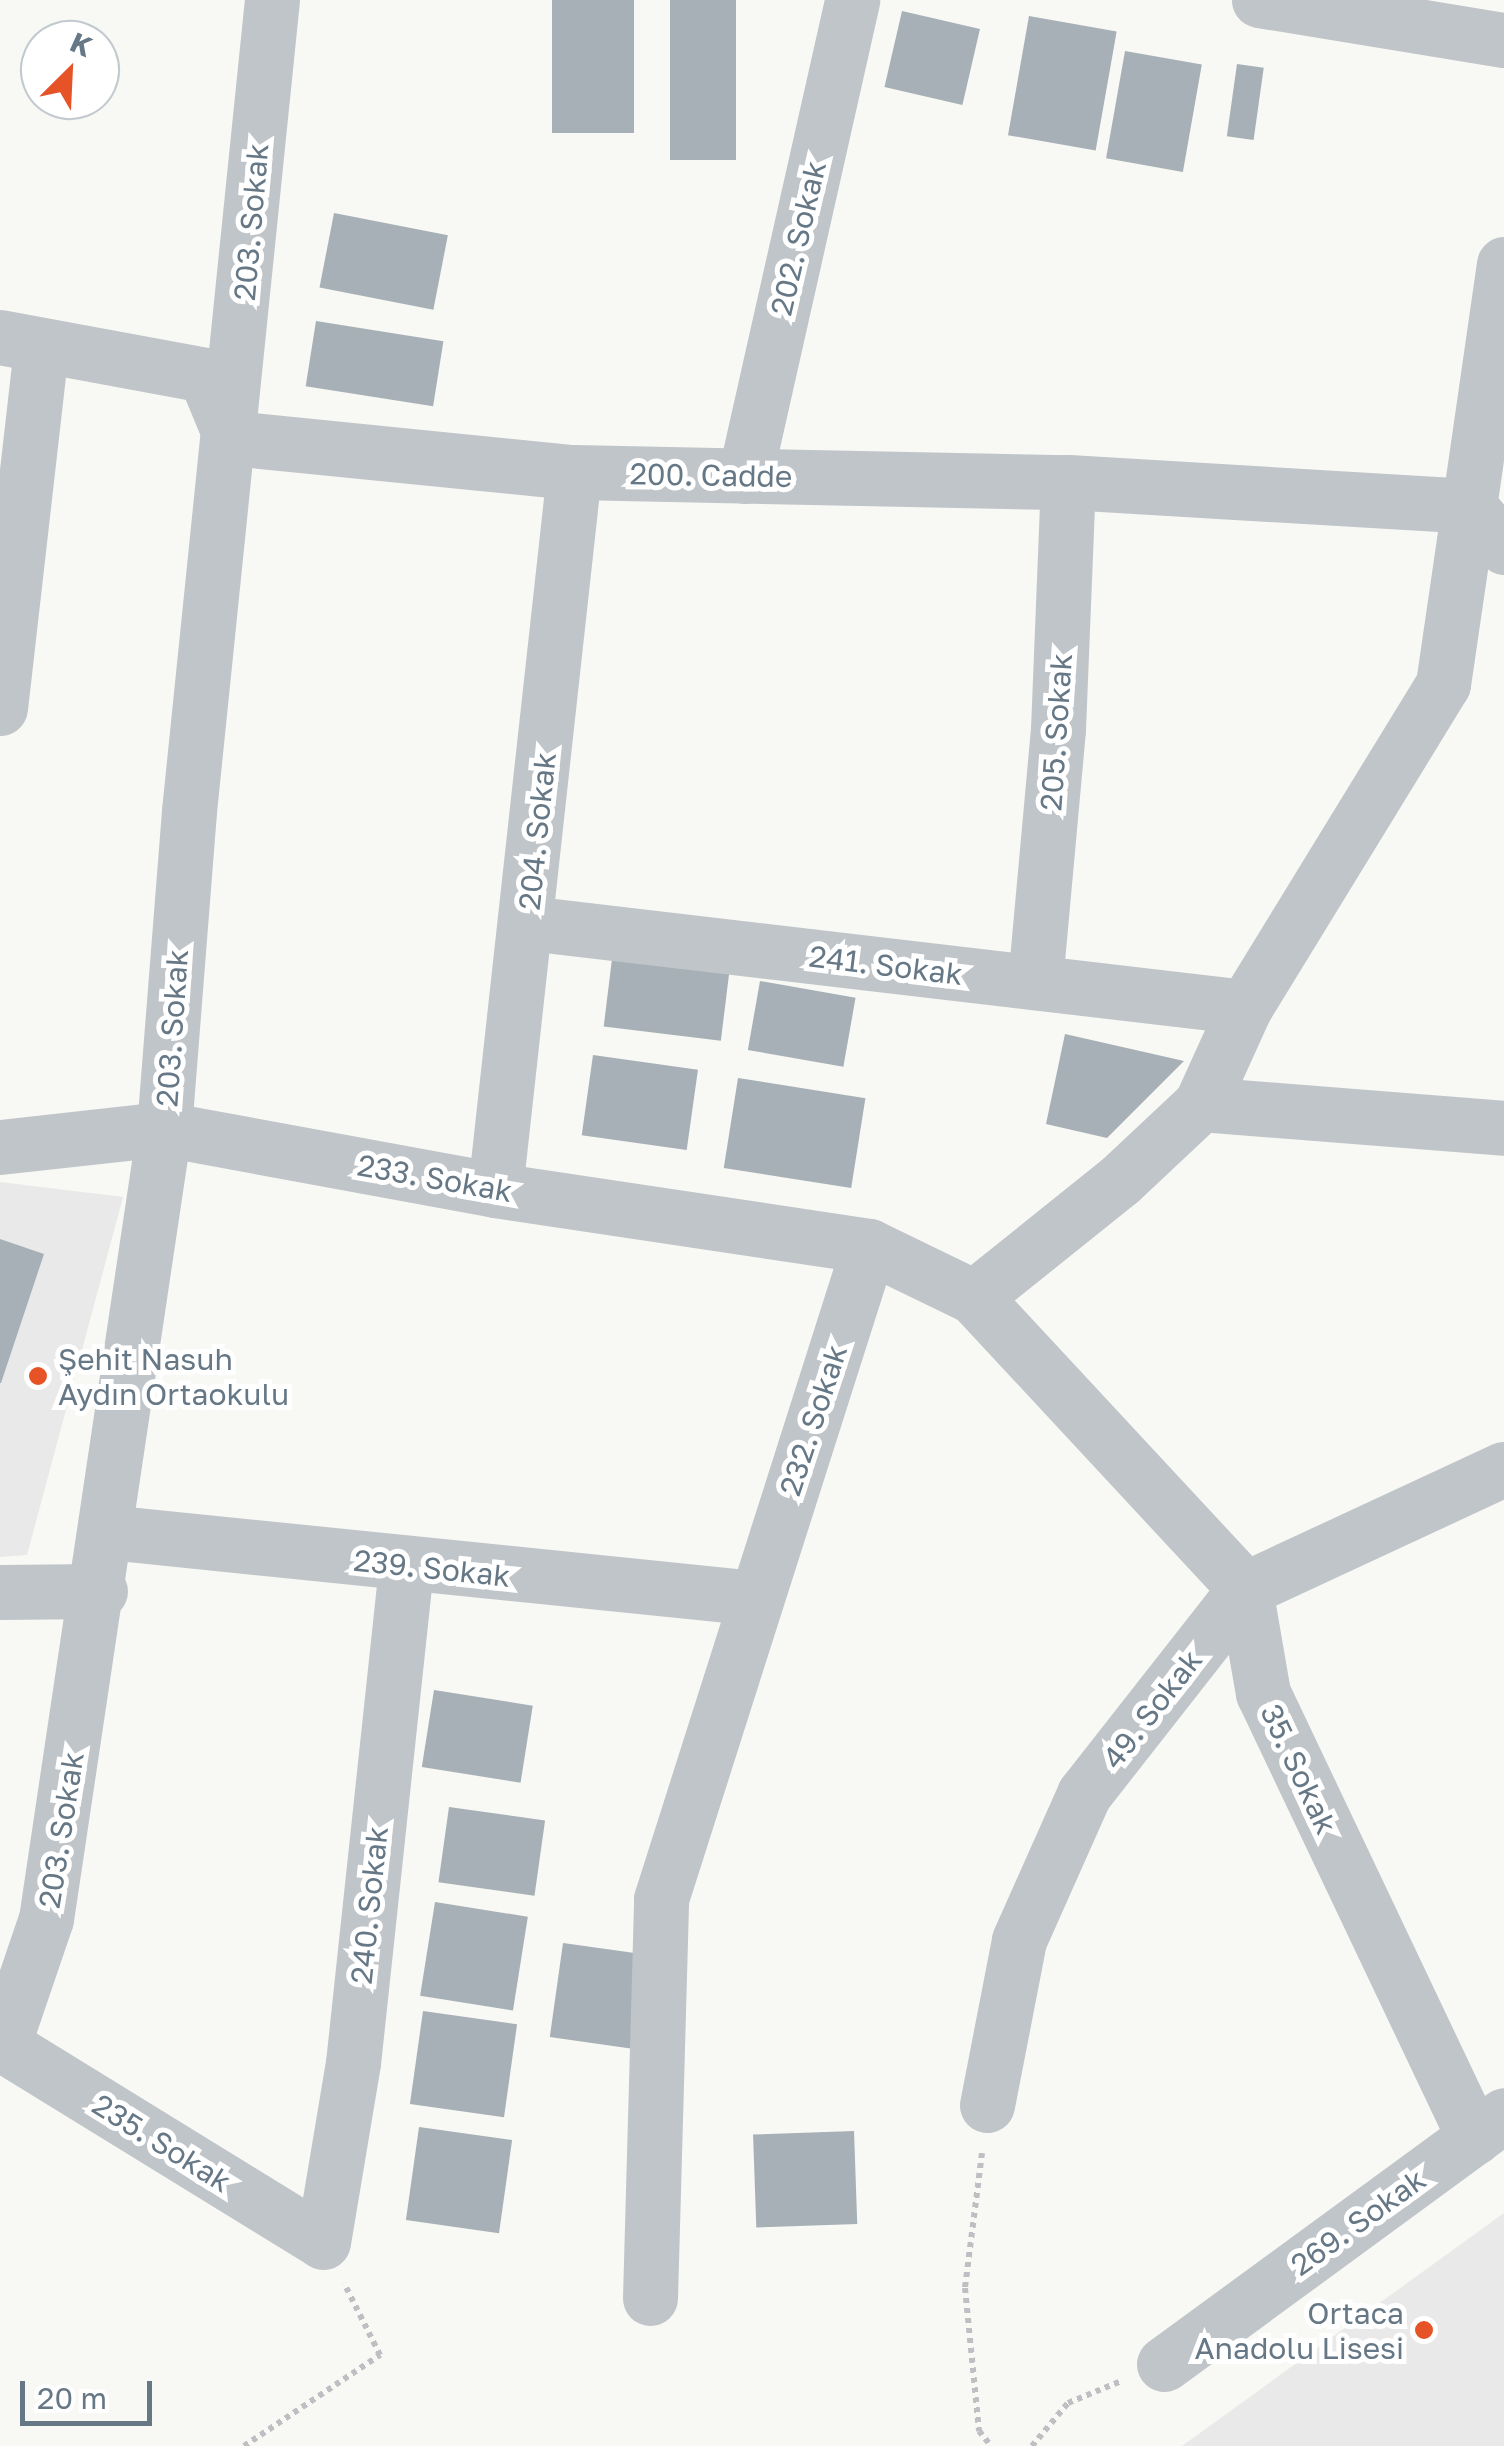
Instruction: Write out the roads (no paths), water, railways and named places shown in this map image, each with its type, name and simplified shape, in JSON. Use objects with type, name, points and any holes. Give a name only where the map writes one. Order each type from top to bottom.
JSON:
[{"type":"street","name":"203. Sokak","points":[[2,2044],[46,1920],[100,1591],[164,1129],[189,811],[231,438],[272,0]]},
{"type":"street","name":"202. Sokak","points":[[745,476],[852,0]]},
{"type":"street","points":[[1259,0],[1404,14],[1504,40]]},
{"type":"street","points":[[974,1297],[1120,1180],[1202,1104],[1245,1007],[1443,684],[1504,264]]},
{"type":"street","points":[[0,708],[20,341],[205,376],[231,438]]},
{"type":"street","name":"200. Cadde","points":[[231,438],[574,472],[1068,482],[1468,506]]},
{"type":"street","name":"204. Sokak","points":[[496,1190],[574,472]]},
{"type":"street","name":"205. Sokak","points":[[1035,982],[1058,730],[1068,482]]},
{"type":"street","points":[[1468,506],[1504,546]]},
{"type":"street","name":"241. Sokak","points":[[528,923],[1245,1007]]},
{"type":"street","points":[[1202,1104],[1504,1128]]},
{"type":"street","name":"233. Sokak","points":[[0,1148],[164,1129],[496,1190],[870,1246]]},
{"type":"street","points":[[870,1246],[974,1297],[1245,1589]]},
{"type":"street","name":"232. Sokak","points":[[650,2298],[661,1899],[870,1246]]},
{"type":"street","name":"49. Sokak","points":[[988,2105],[1019,1940],[1084,1794],[1245,1589],[1504,1469]]},
{"type":"street","name":"239. Sokak","points":[[108,1532],[406,1567],[756,1598]]},
{"type":"street","name":"240. Sokak","points":[[323,2242],[353,2063],[406,1567]]},
{"type":"street","name":"35. Sokak","points":[[1245,1589],[1263,1693],[1489,2127]]},
{"type":"street","points":[[0,1592],[100,1591]]},
{"type":"street","name":"235. Sokak","points":[[2,2044],[323,2242]]},
{"type":"street","name":"269. Sokak","points":[[1164,2364],[1489,2127]]},
{"type":"place","name":"Şehit Nasuh Aydın Ortaokulu","points":[[38,1376]]},
{"type":"place","name":"Ortaca Anadolu Lisesi","points":[[1424,2330]]}]
